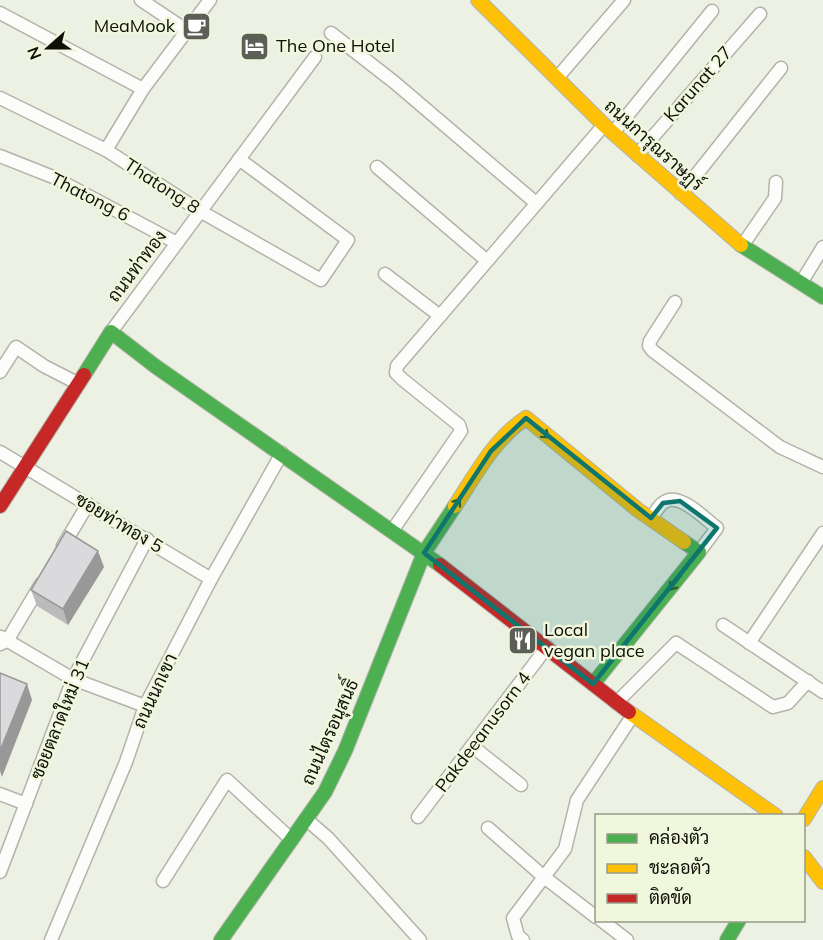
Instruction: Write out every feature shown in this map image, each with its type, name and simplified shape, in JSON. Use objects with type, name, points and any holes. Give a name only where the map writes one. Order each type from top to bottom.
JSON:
[{"type":"street","points":[[141,0],[186,30]]},
{"type":"street","points":[[106,150],[143,89],[210,0]]},
{"type":"street","name":"ถนนการุณราษฏร์","points":[[478,0],[608,129],[681,194],[742,246],[823,297]]},
{"type":"street","points":[[557,78],[624,0]]},
{"type":"street","points":[[392,531],[461,431],[459,425],[396,373],[397,366],[536,203],[608,129],[712,11]]},
{"type":"street","points":[[0,13],[143,89]]},
{"type":"street","name":"Karunat 27","points":[[637,155],[760,14]]},
{"type":"street","points":[[331,33],[394,82],[536,203]]},
{"type":"street","name":"ถนนท่าทอง","points":[[0,506],[111,332],[315,57]]},
{"type":"street","points":[[681,194],[781,68]]},
{"type":"street","name":"Thatong 8","points":[[0,98],[106,150],[200,212],[321,280],[348,240],[239,159]]},
{"type":"street","name":"Thatong 6","points":[[0,156],[53,177],[177,243]]},
{"type":"street","points":[[377,167],[486,260]]},
{"type":"street","points":[[742,246],[775,198],[776,182]]},
{"type":"street","points":[[801,283],[823,247]]},
{"type":"street","points":[[385,274],[440,316]]},
{"type":"street","points":[[675,302],[648,346],[780,447],[823,466]]},
{"type":"street","points":[[111,332],[155,366],[424,553],[616,703],[773,814]]},
{"type":"street","points":[[0,372],[16,347],[44,366],[77,383]]},
{"type":"street","name":"ถนนไตรอนุสนธิ์","points":[[221,940],[325,792],[345,751],[424,553],[490,451],[514,426],[526,418],[651,518]]},
{"type":"street","name":"ซอยท่าทอง 5","points":[[0,452],[211,579]]},
{"type":"street","name":"ถนนนกเขา","points":[[51,940],[126,762],[145,706],[211,579],[282,453]]},
{"type":"street","points":[[593,684],[699,552],[717,528],[680,501],[669,500],[663,503],[651,518],[699,552]]},
{"type":"street","points":[[59,553],[88,504]]},
{"type":"street","points":[[749,643],[823,533]]},
{"type":"street","name":"ซอยตลาดใหม่ 31","points":[[0,872],[73,679],[147,539]]},
{"type":"street","points":[[48,572],[2,640],[73,679],[145,706]]},
{"type":"street","points":[[723,626],[823,692]]},
{"type":"street","points":[[616,703],[676,643],[766,704],[774,706],[788,703],[808,681]]},
{"type":"street","name":"Pakdeeanusorn 4","points":[[418,817],[547,647]]},
{"type":"street","points":[[523,940],[518,936],[513,918],[566,849],[577,800],[633,715]]},
{"type":"street","points":[[472,746],[521,785]]},
{"type":"street","points":[[163,881],[227,780],[292,840]]},
{"type":"street","points":[[805,817],[823,788]]},
{"type":"street","points":[[0,794],[26,804]]},
{"type":"street","points":[[306,819],[328,838],[420,940]]},
{"type":"street","points":[[488,828],[544,877],[595,915]]},
{"type":"street","points":[[805,858],[823,882]]},
{"type":"street","points":[[602,922],[627,940]]},
{"type":"street","points":[[727,940],[738,922]]},
{"type":"highlighted area","points":[[526,418],[651,518],[663,503],[680,501],[717,528],[593,684],[424,553],[491,451]]},
{"type":"building","points":[[66,531],[98,551],[63,609],[31,590]]},
{"type":"building","points":[[0,673],[27,684],[0,751]]},
{"type":"traffic: fast","points":[[741,245],[823,297]]},
{"type":"traffic: fast","points":[[84,375],[111,332],[155,366],[440,565]]},
{"type":"traffic: fast","points":[[221,940],[325,792],[345,751],[424,553],[455,506]]},
{"type":"traffic: fast","points":[[593,684],[699,552],[684,542]]},
{"type":"traffic: fast","points":[[727,940],[738,922]]},
{"type":"traffic: slow","points":[[478,0],[604,125],[741,245]]},
{"type":"traffic: slow","points":[[455,506],[495,447],[504,436],[526,418],[638,510],[684,542]]},
{"type":"traffic: slow","points":[[629,712],[773,814]]},
{"type":"traffic: slow","points":[[805,817],[823,788]]},
{"type":"traffic: slow","points":[[805,858],[823,882]]},
{"type":"traffic: jam","points":[[0,506],[84,375]]},
{"type":"traffic: jam","points":[[440,565],[629,712]]},
{"type":"place","name":"MeaMook","points":[[196,26]]},
{"type":"place","name":"The One Hotel","points":[[255,46]]},
{"type":"place","name":"Local vegan place","points":[[523,640]]}]
